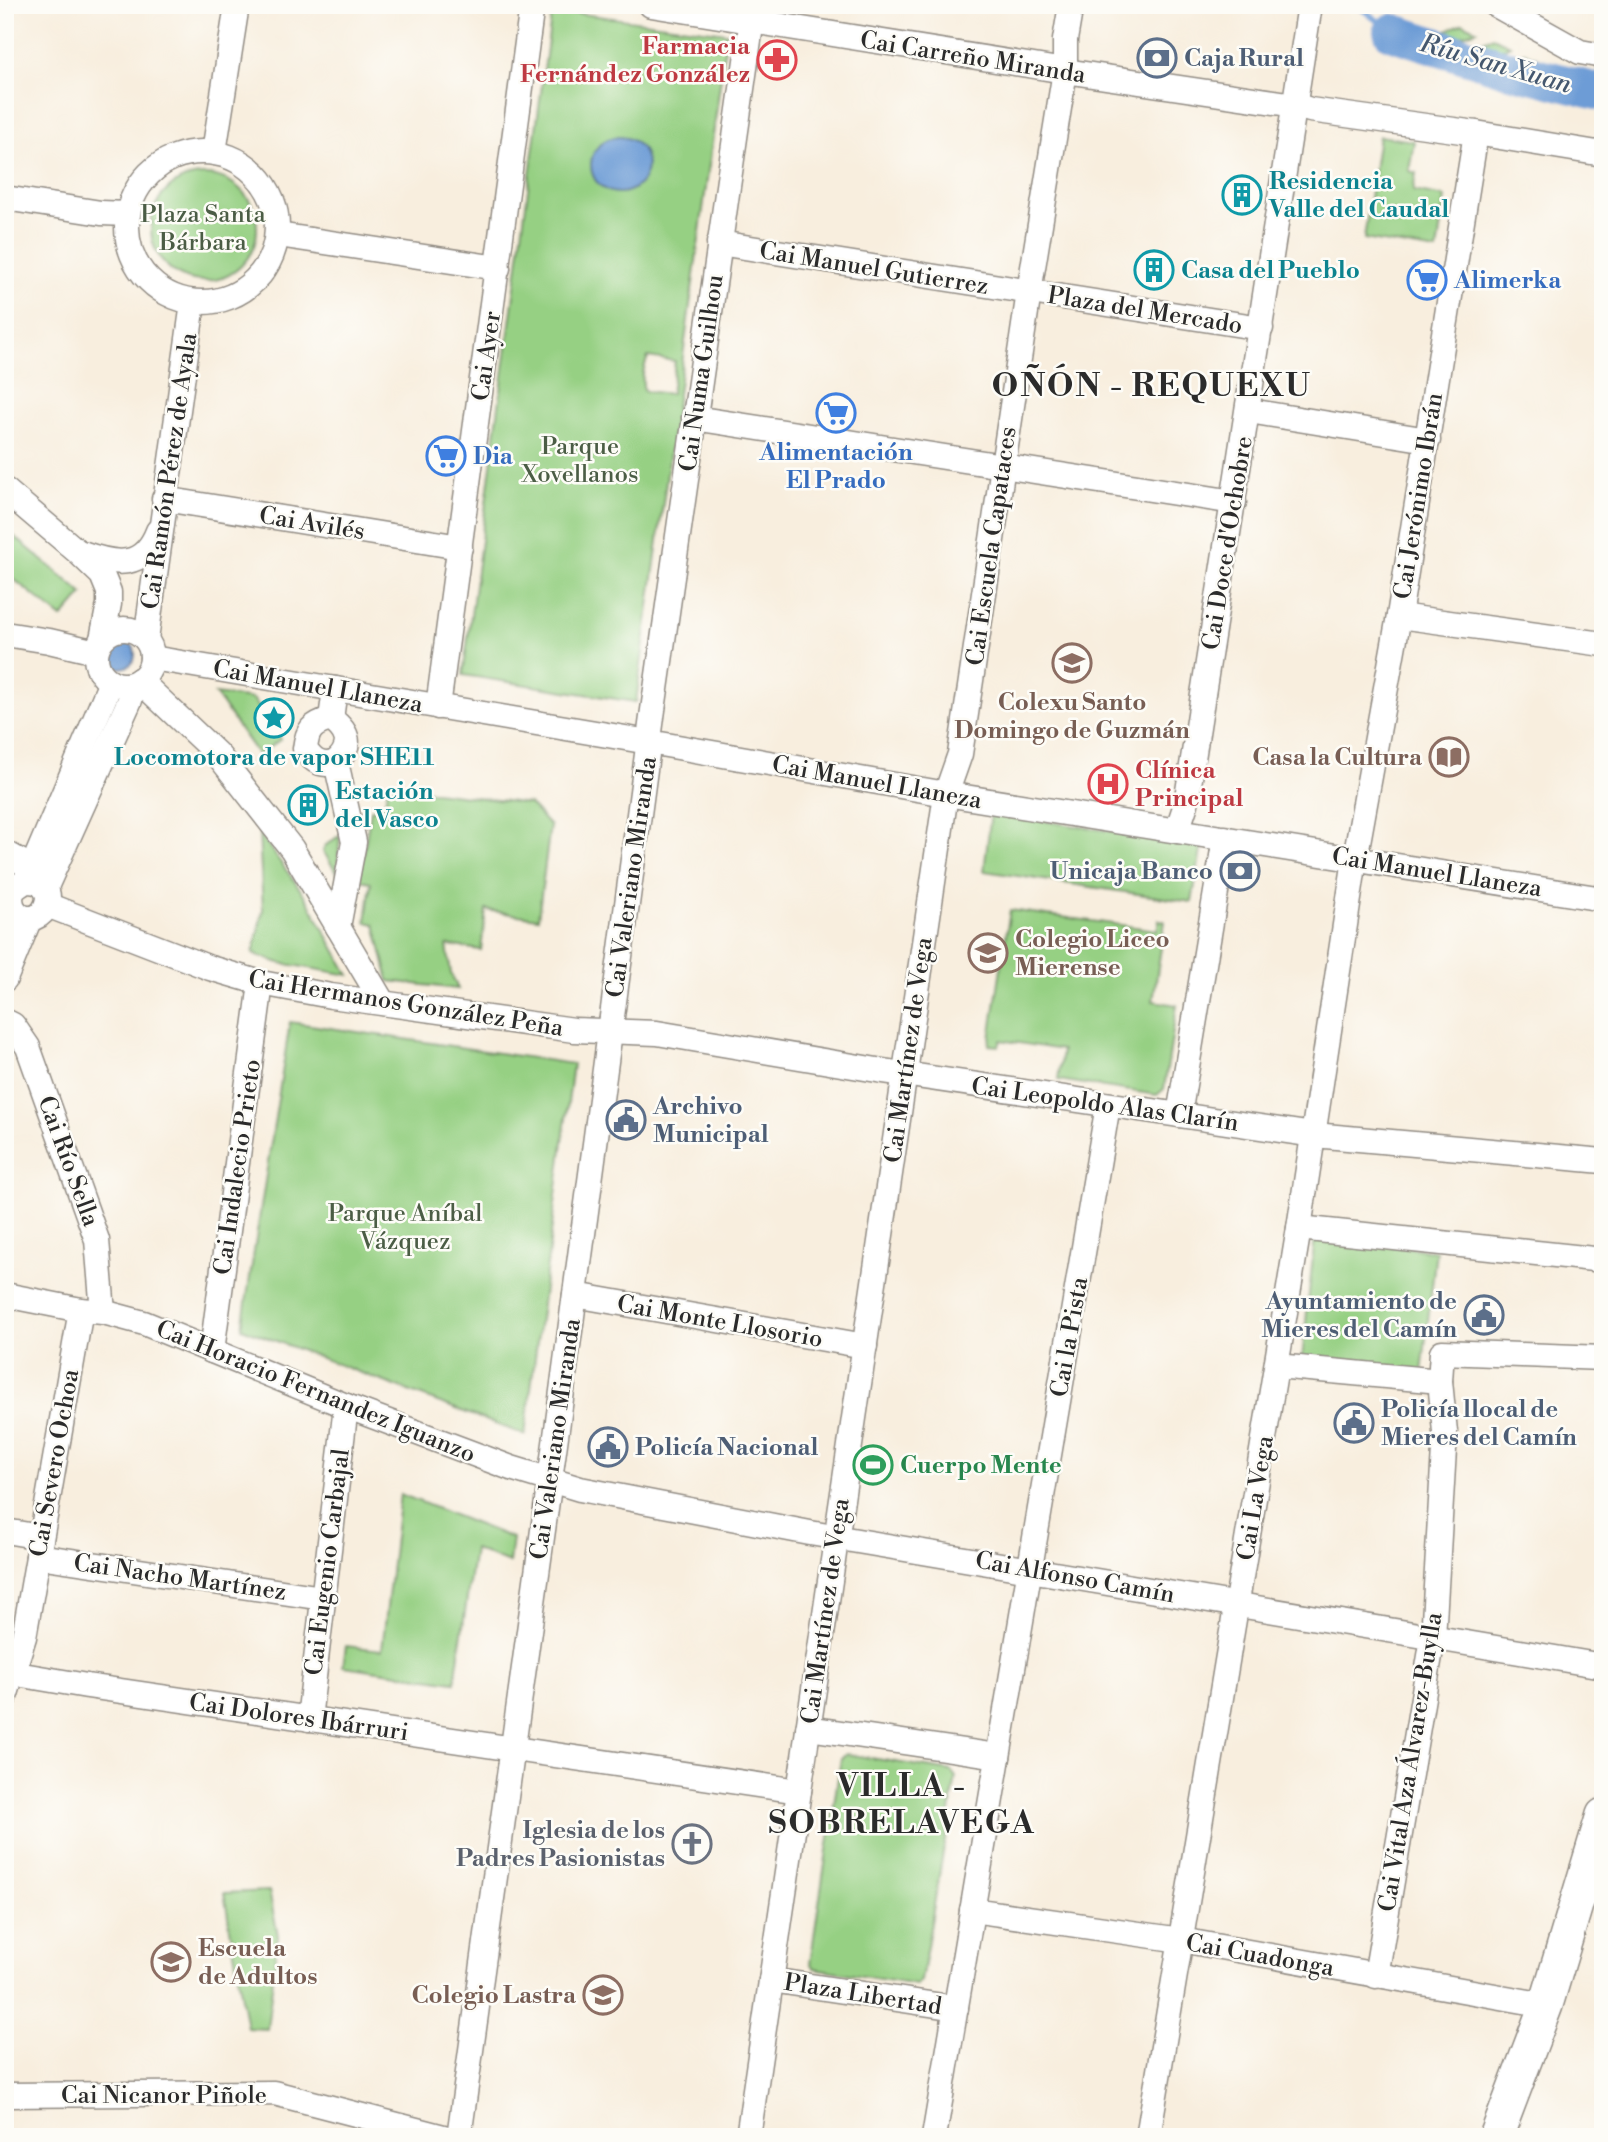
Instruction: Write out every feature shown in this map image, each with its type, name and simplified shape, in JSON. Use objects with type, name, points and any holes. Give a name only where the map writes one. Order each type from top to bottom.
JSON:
[{"type":"street","points":[[214,152],[237,5]]},
{"type":"street","name":"Cai Ayer","points":[[438,707],[532,5]]},
{"type":"street","name":"Cai Carreño Miranda","points":[[651,5],[752,14],[1065,71],[1603,154]]},
{"type":"street","name":"Cai Escuela Capataces","points":[[946,794],[960,754],[1002,465],[1065,71],[1065,40],[1071,5]]},
{"type":"street","name":"Cai Doce d'Ochobre","points":[[1177,831],[1186,804],[1311,5]]},
{"type":"street","points":[[1496,5],[1580,52],[1603,56]]},
{"type":"street","name":"Cai Numa Guilhou","points":[[649,742],[752,14]]},
{"type":"street","name":"Cai Carreño Miranda","points":[[1295,105],[1309,101],[1603,145]]},
{"type":"street","name":"Cai Jerónimo Ibrán","points":[[1356,859],[1399,616],[1476,133]]},
{"type":"street","points":[[188,152],[214,152],[234,158],[254,171],[268,189],[277,211],[278,235],[272,258],[259,278],[249,286],[240,293],[217,302],[193,303],[169,296],[149,282],[135,262],[127,239],[127,214],[135,192],[148,174],[167,160],[188,152]]},
{"type":"street","points":[[5,198],[101,214],[127,214]]},
{"type":"street","points":[[278,235],[498,268]]},
{"type":"street","name":"Cai Manuel Gutierrez","points":[[719,243],[1029,292]]},
{"type":"street","name":"Plaza del Mercado","points":[[1029,292],[1261,328]]},
{"type":"street","name":"Cai Ramón Pérez de Ayala","points":[[149,648],[163,511],[193,303]]},
{"type":"street","points":[[1248,411],[1428,440]]},
{"type":"street","points":[[694,418],[1234,502]]},
{"type":"street","points":[[5,490],[102,575],[109,592],[109,604],[99,645],[99,669],[104,676],[128,681],[218,755],[292,849],[383,1003]]},
{"type":"street","points":[[78,552],[107,562],[126,563],[143,555],[154,542],[163,511]]},
{"type":"street","name":"Cai Avilés","points":[[163,511],[460,547]]},
{"type":"street","points":[[1399,616],[1603,644]]},
{"type":"street","points":[[5,634],[99,645],[116,630],[124,629],[139,633],[149,648],[146,675],[128,681],[24,899],[5,979]]},
{"type":"street","name":"Cai Manuel Llaneza","points":[[149,648],[335,689],[438,707],[946,794],[1603,899]]},
{"type":"street","points":[[331,719],[335,689]]},
{"type":"street","points":[[331,719],[346,733],[345,754],[336,762],[327,765],[317,763],[305,750],[309,731],[319,722],[331,719]]},
{"type":"street","name":"Cai Valeriano Miranda","points":[[459,2137],[649,742]]},
{"type":"street","points":[[336,762],[354,842],[338,927]]},
{"type":"street","name":"Cai Martínez de Vega","points":[[748,2137],[946,794]]},
{"type":"street","points":[[1178,1115],[1225,838]]},
{"type":"street","name":"Cai Hermanos González Peña","points":[[5,855],[11,856],[24,899],[210,968],[261,984],[574,1030],[610,1030]]},
{"type":"street","name":"Cai La Vega","points":[[1148,2137],[1277,1366],[1356,859]]},
{"type":"street","name":"Cai Indalecio Prieto","points":[[212,1351],[261,984]]},
{"type":"street","name":"Cai Río Sella","points":[[5,1021],[13,1025],[28,1047],[97,1240],[92,1311]]},
{"type":"street","name":"Cai Leopoldo Alas Clarín","points":[[610,1030],[657,1033],[905,1074],[1314,1135],[1603,1161]]},
{"type":"street","name":"Cai la Pista","points":[[934,2137],[1108,1105]]},
{"type":"street","points":[[1299,1228],[1603,1260]]},
{"type":"street","name":"Cai Horacio Fernandez Iguanzo","points":[[5,1295],[144,1323],[346,1406],[550,1480]]},
{"type":"street","name":"Cai Monte Llosorio","points":[[575,1295],[865,1346]]},
{"type":"street","name":"Cai Severo Ochoa","points":[[5,1697],[9,1672],[24,1637],[39,1547],[92,1311]]},
{"type":"street","points":[[1277,1366],[1440,1381],[1442,1352],[1603,1358]]},
{"type":"street","name":"Cai Vital Aza Álvarez-Buylla","points":[[1376,1976],[1433,1638],[1445,1433],[1440,1381]]},
{"type":"street","name":"Cai Eugenio Carbajal","points":[[309,1719],[346,1406]]},
{"type":"street","name":"Cai Alfonso Camín","points":[[550,1480],[580,1489],[836,1537],[1603,1666]]},
{"type":"street","name":"Cai Nacho Martínez","points":[[5,1531],[39,1547],[323,1598]]},
{"type":"street","name":"Cai Dolores Ibárruri","points":[[9,1672],[87,1686],[799,1791]]},
{"type":"street","points":[[808,1728],[998,1756]]},
{"type":"street","points":[[1496,2137],[1546,2005],[1603,1815]]},
{"type":"street","name":"Cai Cuadonga","points":[[972,1910],[1181,1941],[1546,2005]]},
{"type":"street","name":"Plaza Libertad","points":[[771,1980],[956,2008]]},
{"type":"street","name":"Cai Nicanor Piñole","points":[[5,2095],[274,2093],[444,2137]]},
{"type":"green space","name":"Parque Xovellanos","points":[[552,10],[727,33],[636,702],[463,675]],"holes":[[[648,357],[675,361],[671,394],[644,391],[643,374]]]},
{"type":"green space","points":[[1463,23],[1477,30],[1455,38],[1440,33]]},
{"type":"green space","points":[[1493,37],[1510,45],[1496,52],[1473,45]]},
{"type":"green space","points":[[1524,52],[1556,66],[1526,63],[1512,58]]},
{"type":"green space","points":[[1379,136],[1414,141],[1409,171],[1416,173],[1413,191],[1445,197],[1437,251],[1364,239]]},
{"type":"green space","name":"Plaza Santa Bárbara","points":[[204,175],[224,179],[242,190],[253,208],[257,228],[253,248],[242,266],[224,277],[204,281],[184,277],[166,266],[155,248],[151,228],[155,208],[166,190],[184,179]]},
{"type":"green space","points":[[9,532],[83,594],[62,618],[5,572],[5,537]]},
{"type":"green space","points":[[215,694],[253,699],[281,739],[258,755]]},
{"type":"green space","points":[[389,783],[420,790],[529,804],[550,826],[538,918],[486,910],[481,950],[447,945],[451,974],[458,989],[389,981],[375,924],[366,922],[371,882],[359,880],[371,809],[383,810]]},
{"type":"green space","points":[[991,813],[1202,845],[1192,902],[984,871]]},
{"type":"green space","points":[[259,833],[305,896],[349,975],[280,963],[253,954],[263,910]]},
{"type":"green space","points":[[340,835],[337,873],[323,851],[325,846]]},
{"type":"green space","points":[[1010,910],[1157,930],[1159,920],[1165,921],[1153,1001],[1177,1005],[1164,1089],[1157,1095],[1058,1080],[1062,1050],[1001,1040],[999,1046],[989,1045]]},
{"type":"green space","name":"Parque Aníbal Vázquez","points":[[290,1022],[573,1064],[525,1435],[242,1328]]},
{"type":"green space","points":[[1315,1237],[1436,1251],[1422,1373],[1302,1359]]},
{"type":"green space","points":[[400,1494],[512,1538],[509,1563],[474,1549],[455,1682],[343,1666],[346,1646],[382,1650]]},
{"type":"green space","points":[[846,1754],[951,1771],[956,1777],[921,1981],[916,1985],[814,1968],[810,1963],[841,1758]]},
{"type":"green space","points":[[269,1891],[278,1936],[267,2029],[247,2028],[224,1893]]},
{"type":"water","points":[[613,137],[625,137],[635,141],[643,149],[647,165],[643,181],[635,189],[625,193],[613,193],[603,189],[595,181],[591,171],[591,159],[595,149],[603,141]]},
{"type":"water","points":[[121,640],[131,644],[135,654],[131,664],[121,668],[111,664],[107,654],[111,644]]},
{"type":"waterway","name":"Ríu San Xuan","points":[[1357,5],[1392,32]]},
{"type":"waterway","name":"Ríu San Xuan","points":[[1392,32],[1505,68],[1603,93]]},
{"type":"place","name":"Caja Rural","points":[[1157,58]]},
{"type":"place","name":"Farmacia Fernández González","points":[[777,60]]},
{"type":"place","name":"Residencia Valle del Caudal","points":[[1242,195]]},
{"type":"place","name":"Casa del Pueblo","points":[[1154,270]]},
{"type":"place","name":"Alimerka","points":[[1427,280]]},
{"type":"place","name":"Alimentación El Prado","points":[[836,413]]},
{"type":"place","name":"Dia","points":[[446,456]]},
{"type":"place","name":"Colexu Santo Domingo de Guzmán","points":[[1072,663]]},
{"type":"place","name":"Locomotora de vapor SHE11","points":[[274,718]]},
{"type":"place","name":"Casa la Cultura","points":[[1449,757]]},
{"type":"place","name":"Clínica Principal","points":[[1108,784]]},
{"type":"place","name":"Estación del Vasco","points":[[308,805]]},
{"type":"place","name":"Unicaja Banco","points":[[1240,871]]},
{"type":"place","name":"Colegio Liceo Mierense","points":[[988,953]]},
{"type":"place","name":"Archivo Municipal","points":[[626,1120]]},
{"type":"place","name":"Ayuntamiento de Mieres del Camín","points":[[1484,1315]]},
{"type":"place","name":"Policía llocal de Mieres del Camín","points":[[1354,1423]]},
{"type":"place","name":"Policía Nacional","points":[[608,1447]]},
{"type":"place","name":"Cuerpo Mente","points":[[873,1465]]},
{"type":"place","name":"Iglesia de los Padres Pasionistas","points":[[692,1844]]},
{"type":"place","name":"Escuela de Adultos","points":[[171,1962]]},
{"type":"place","name":"Colegio Lastra","points":[[603,1995]]},
{"type":"district","name":"OÑÓN - REQUEXU","points":[[1152,385]]},
{"type":"district","name":"VILLA - SOBRELAVEGA","points":[[902,1804]]}]
